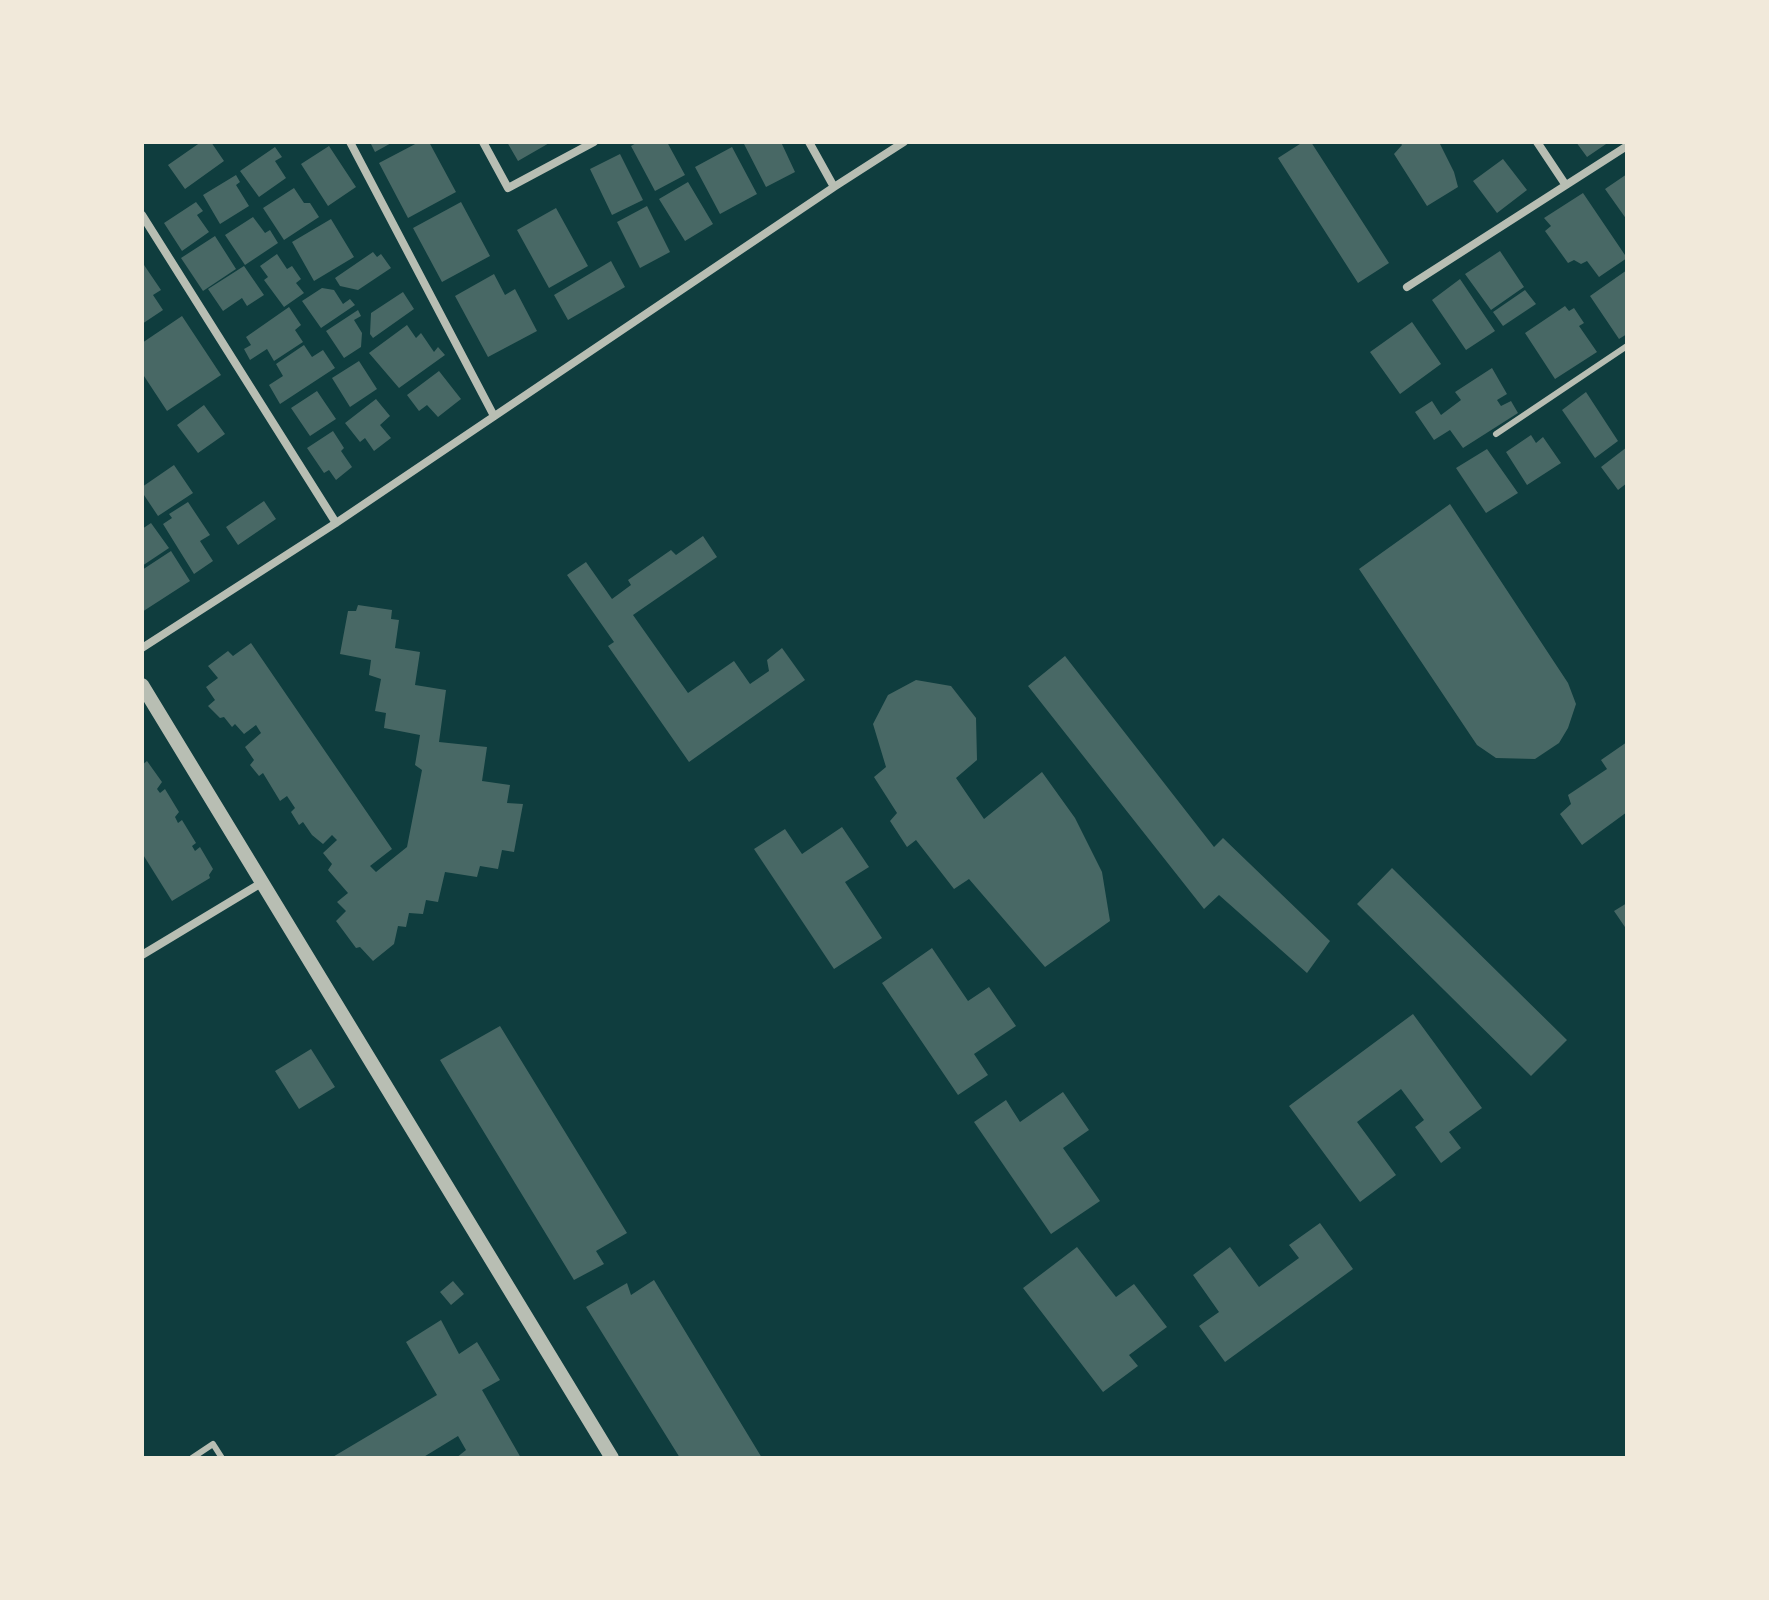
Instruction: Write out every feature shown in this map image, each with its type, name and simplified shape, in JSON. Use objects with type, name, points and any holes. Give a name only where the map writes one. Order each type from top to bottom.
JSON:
[{"type":"street","points":[[350,142],[494,416]]},
{"type":"street","points":[[483,142],[508,188],[594,142]]},
{"type":"street","points":[[809,142],[834,187]]},
{"type":"street","points":[[142,648],[336,523],[904,142]]},
{"type":"street","points":[[1537,142],[1565,184]]},
{"type":"street","points":[[1407,287],[1627,146]]},
{"type":"street","points":[[142,215],[336,523]]},
{"type":"street","points":[[142,685],[612,1458]]},
{"type":"street","points":[[142,955],[263,882]]},
{"type":"lane","points":[[1496,434],[1627,346]]},
{"type":"lane","points":[[192,1458],[213,1444],[222,1458]]},
{"type":"building","points":[[201,142],[211,142],[224,161],[185,189],[168,165]]},
{"type":"building","points":[[370,142],[393,142],[375,152]]},
{"type":"building","points":[[419,142],[429,142],[456,192],[408,218],[379,163]]},
{"type":"building","points":[[507,142],[551,142],[518,161]]},
{"type":"building","points":[[638,142],[667,142],[685,175],[655,191],[631,146]]},
{"type":"building","points":[[743,142],[781,142],[795,172],[766,187]]},
{"type":"building","points":[[1303,142],[1311,142],[1389,263],[1358,283],[1278,158]]},
{"type":"building","points":[[1400,142],[1439,142],[1458,187],[1427,206],[1394,154],[1402,145]]},
{"type":"building","points":[[1576,142],[1609,142],[1587,157]]},
{"type":"building","points":[[329,146],[356,187],[328,206],[301,164]]},
{"type":"building","points":[[275,147],[282,157],[275,161],[286,178],[259,197],[240,171]]},
{"type":"building","points":[[732,147],[757,194],[720,214],[695,167]]},
{"type":"building","points":[[620,154],[643,200],[612,215],[590,169]]},
{"type":"building","points":[[1503,159],[1527,190],[1497,213],[1473,181]]},
{"type":"building","points":[[1627,174],[1627,220],[1605,189]]},
{"type":"building","points":[[236,175],[240,182],[236,185],[249,206],[220,224],[203,195]]},
{"type":"building","points":[[688,182],[713,224],[685,241],[659,199]]},
{"type":"building","points":[[294,188],[319,217],[284,240],[263,208]]},
{"type":"building","points":[[1583,193],[1627,258],[1599,277],[1587,261],[1568,263],[1545,231],[1551,226],[1544,218]]},
{"type":"building","points":[[196,202],[203,211],[197,215],[209,232],[182,251],[164,223]]},
{"type":"building","points":[[461,202],[490,256],[442,282],[413,228]]},
{"type":"building","points":[[647,206],[670,252],[640,268],[617,222]]},
{"type":"building","points":[[556,208],[588,266],[549,288],[517,230]]},
{"type":"building","points":[[253,217],[265,233],[270,230],[278,243],[245,265],[225,235]]},
{"type":"building","points":[[331,219],[354,257],[314,281],[292,242]]},
{"type":"building","points":[[215,236],[236,269],[203,291],[181,258]]},
{"type":"building","points":[[1500,251],[1524,287],[1491,310],[1465,274]]},
{"type":"building","points":[[373,252],[377,257],[381,254],[391,268],[358,290],[340,286],[335,278]]},
{"type":"building","points":[[277,254],[287,269],[292,266],[301,279],[296,283],[304,293],[284,307],[264,280],[268,277],[260,266]]},
{"type":"building","points":[[611,261],[625,287],[568,320],[554,295]]},
{"type":"building","points":[[142,262],[161,290],[153,295],[163,310],[142,324]]},
{"type":"building","points":[[244,266],[264,295],[247,306],[242,298],[223,311],[208,289]]},
{"type":"building","points":[[1627,270],[1627,334],[1619,339],[1590,296]]},
{"type":"building","points":[[494,274],[505,295],[515,289],[537,331],[488,357],[455,296]]},
{"type":"building","points":[[1460,279],[1495,331],[1466,350],[1432,300]]},
{"type":"building","points":[[322,288],[334,290],[343,304],[350,299],[355,305],[321,328],[302,301]]},
{"type":"building","points":[[1525,290],[1536,304],[1503,326],[1493,312]]},
{"type":"building","points":[[403,292],[414,309],[373,338],[370,334],[371,313]]},
{"type":"building","points":[[1565,306],[1569,311],[1574,308],[1584,323],[1579,326],[1597,352],[1555,379],[1525,333]]},
{"type":"building","points":[[289,307],[301,325],[295,330],[303,342],[274,361],[267,349],[250,360],[244,349],[251,345],[246,337]]},
{"type":"building","points":[[358,310],[361,316],[354,320],[362,333],[361,347],[344,358],[326,331]]},
{"type":"building","points":[[182,316],[221,375],[167,411],[142,373],[142,343]]},
{"type":"building","points":[[1412,322],[1441,364],[1400,394],[1370,352]]},
{"type":"building","points":[[407,325],[416,338],[421,333],[434,352],[438,347],[445,355],[399,388],[369,353]]},
{"type":"building","points":[[304,345],[312,357],[323,350],[335,368],[280,404],[269,385],[283,376],[276,364]]},
{"type":"building","points":[[359,361],[377,389],[350,407],[332,378]]},
{"type":"building","points":[[1492,368],[1507,394],[1497,400],[1501,406],[1511,401],[1518,413],[1463,448],[1450,430],[1434,440],[1415,412],[1432,401],[1441,415],[1461,400],[1455,392]]},
{"type":"building","points":[[439,371],[461,399],[438,417],[427,405],[419,411],[407,395]]},
{"type":"building","points":[[317,391],[336,419],[310,436],[291,408]]},
{"type":"building","points":[[1586,392],[1618,441],[1595,458],[1562,410]]},
{"type":"building","points":[[376,399],[390,416],[380,425],[391,438],[374,451],[365,438],[360,442],[345,423]]},
{"type":"building","points":[[204,405],[225,434],[198,453],[177,425]]},
{"type":"building","points":[[333,431],[352,467],[336,480],[329,470],[324,473],[307,448]]},
{"type":"building","points":[[1531,435],[1536,443],[1543,437],[1561,463],[1527,485],[1506,452]]},
{"type":"building","points":[[1627,447],[1627,483],[1618,490],[1601,467]]},
{"type":"building","points":[[1487,449],[1518,493],[1486,513],[1456,468]]},
{"type":"building","points":[[174,465],[193,493],[158,516],[142,492],[142,487]]},
{"type":"building","points":[[264,501],[276,519],[238,545],[226,527]]},
{"type":"building","points":[[188,502],[210,535],[200,541],[213,561],[194,574],[163,524],[172,518],[169,514]]},
{"type":"building","points":[[1450,504],[1568,683],[1576,704],[1559,743],[1535,759],[1496,758],[1477,745],[1359,569]]},
{"type":"building","points":[[151,523],[169,548],[142,566],[142,529]]},
{"type":"building","points":[[703,536],[717,557],[633,615],[688,693],[734,661],[750,684],[769,671],[767,660],[782,648],[805,680],[689,762],[608,646],[614,642],[567,575],[586,562],[612,599],[631,585],[628,580],[671,550],[676,555]]},
{"type":"building","points":[[171,551],[190,581],[142,612],[142,570]]},
{"type":"building","points":[[358,605],[392,610],[391,619],[399,620],[395,648],[420,652],[415,685],[446,690],[439,742],[487,747],[482,781],[510,785],[507,803],[523,804],[514,852],[502,850],[498,869],[480,866],[477,877],[445,872],[438,902],[426,900],[423,914],[409,913],[406,927],[398,926],[394,944],[373,961],[360,947],[356,948],[336,921],[346,911],[337,902],[348,893],[328,870],[332,864],[323,853],[337,840],[332,835],[323,844],[303,822],[299,825],[291,812],[295,808],[287,796],[280,801],[263,773],[259,776],[250,765],[254,760],[245,747],[261,733],[256,725],[244,734],[235,724],[232,727],[224,717],[220,718],[208,706],[215,700],[206,687],[218,678],[208,666],[228,651],[233,656],[251,643],[392,849],[370,866],[376,872],[407,847],[422,770],[415,765],[420,735],[384,728],[386,713],[375,711],[381,679],[369,675],[371,660],[340,654],[348,611],[356,611]]},
{"type":"building","points":[[1065,656],[1214,847],[1223,838],[1330,941],[1307,973],[1219,895],[1204,909],[1028,686]]},
{"type":"building","points":[[916,680],[951,686],[976,718],[977,760],[956,778],[984,819],[1042,772],[1075,818],[1102,872],[1110,921],[1045,967],[969,879],[954,889],[916,840],[907,847],[890,821],[897,813],[874,777],[886,767],[873,724],[888,695]]},
{"type":"building","points":[[1627,742],[1627,812],[1582,845],[1560,814],[1571,804],[1568,795],[1607,769],[1601,760]]},
{"type":"building","points":[[147,761],[162,782],[157,789],[160,793],[165,789],[179,812],[175,817],[178,823],[182,820],[196,843],[192,846],[195,851],[200,847],[213,869],[210,878],[172,901],[142,853],[142,765]]},
{"type":"building","points":[[842,827],[869,867],[845,882],[882,938],[834,969],[754,849],[785,829],[802,854]]},
{"type":"building","points":[[1392,868],[1567,1040],[1531,1076],[1357,904]]},
{"type":"building","points":[[1627,903],[1627,930],[1614,911]]},
{"type":"building","points":[[932,948],[968,1001],[989,987],[1016,1026],[974,1054],[988,1075],[958,1095],[882,983]]},
{"type":"building","points":[[1413,1014],[1482,1108],[1449,1132],[1461,1148],[1441,1163],[1415,1127],[1424,1120],[1401,1089],[1357,1122],[1396,1175],[1360,1202],[1289,1106]]},
{"type":"building","points":[[500,1026],[627,1233],[596,1251],[604,1264],[574,1280],[440,1060]]},
{"type":"building","points":[[311,1049],[335,1087],[299,1109],[275,1071]]},
{"type":"building","points":[[1063,1092],[1089,1130],[1063,1148],[1100,1201],[1051,1234],[974,1122],[1006,1100],[1020,1122]]},
{"type":"building","points":[[1320,1223],[1353,1269],[1225,1362],[1199,1326],[1219,1312],[1193,1275],[1230,1247],[1259,1287],[1299,1258],[1289,1245]]},
{"type":"building","points":[[1077,1247],[1116,1297],[1134,1284],[1167,1327],[1129,1355],[1138,1366],[1103,1392],[1023,1288]]},
{"type":"building","points":[[654,1280],[762,1458],[680,1458],[586,1307],[627,1283],[631,1295]]},
{"type":"building","points":[[453,1281],[464,1294],[451,1305],[440,1292]]},
{"type":"building","points":[[441,1320],[459,1354],[477,1342],[500,1380],[482,1390],[521,1458],[456,1458],[466,1450],[458,1436],[422,1458],[331,1458],[437,1395],[406,1342]]}]
